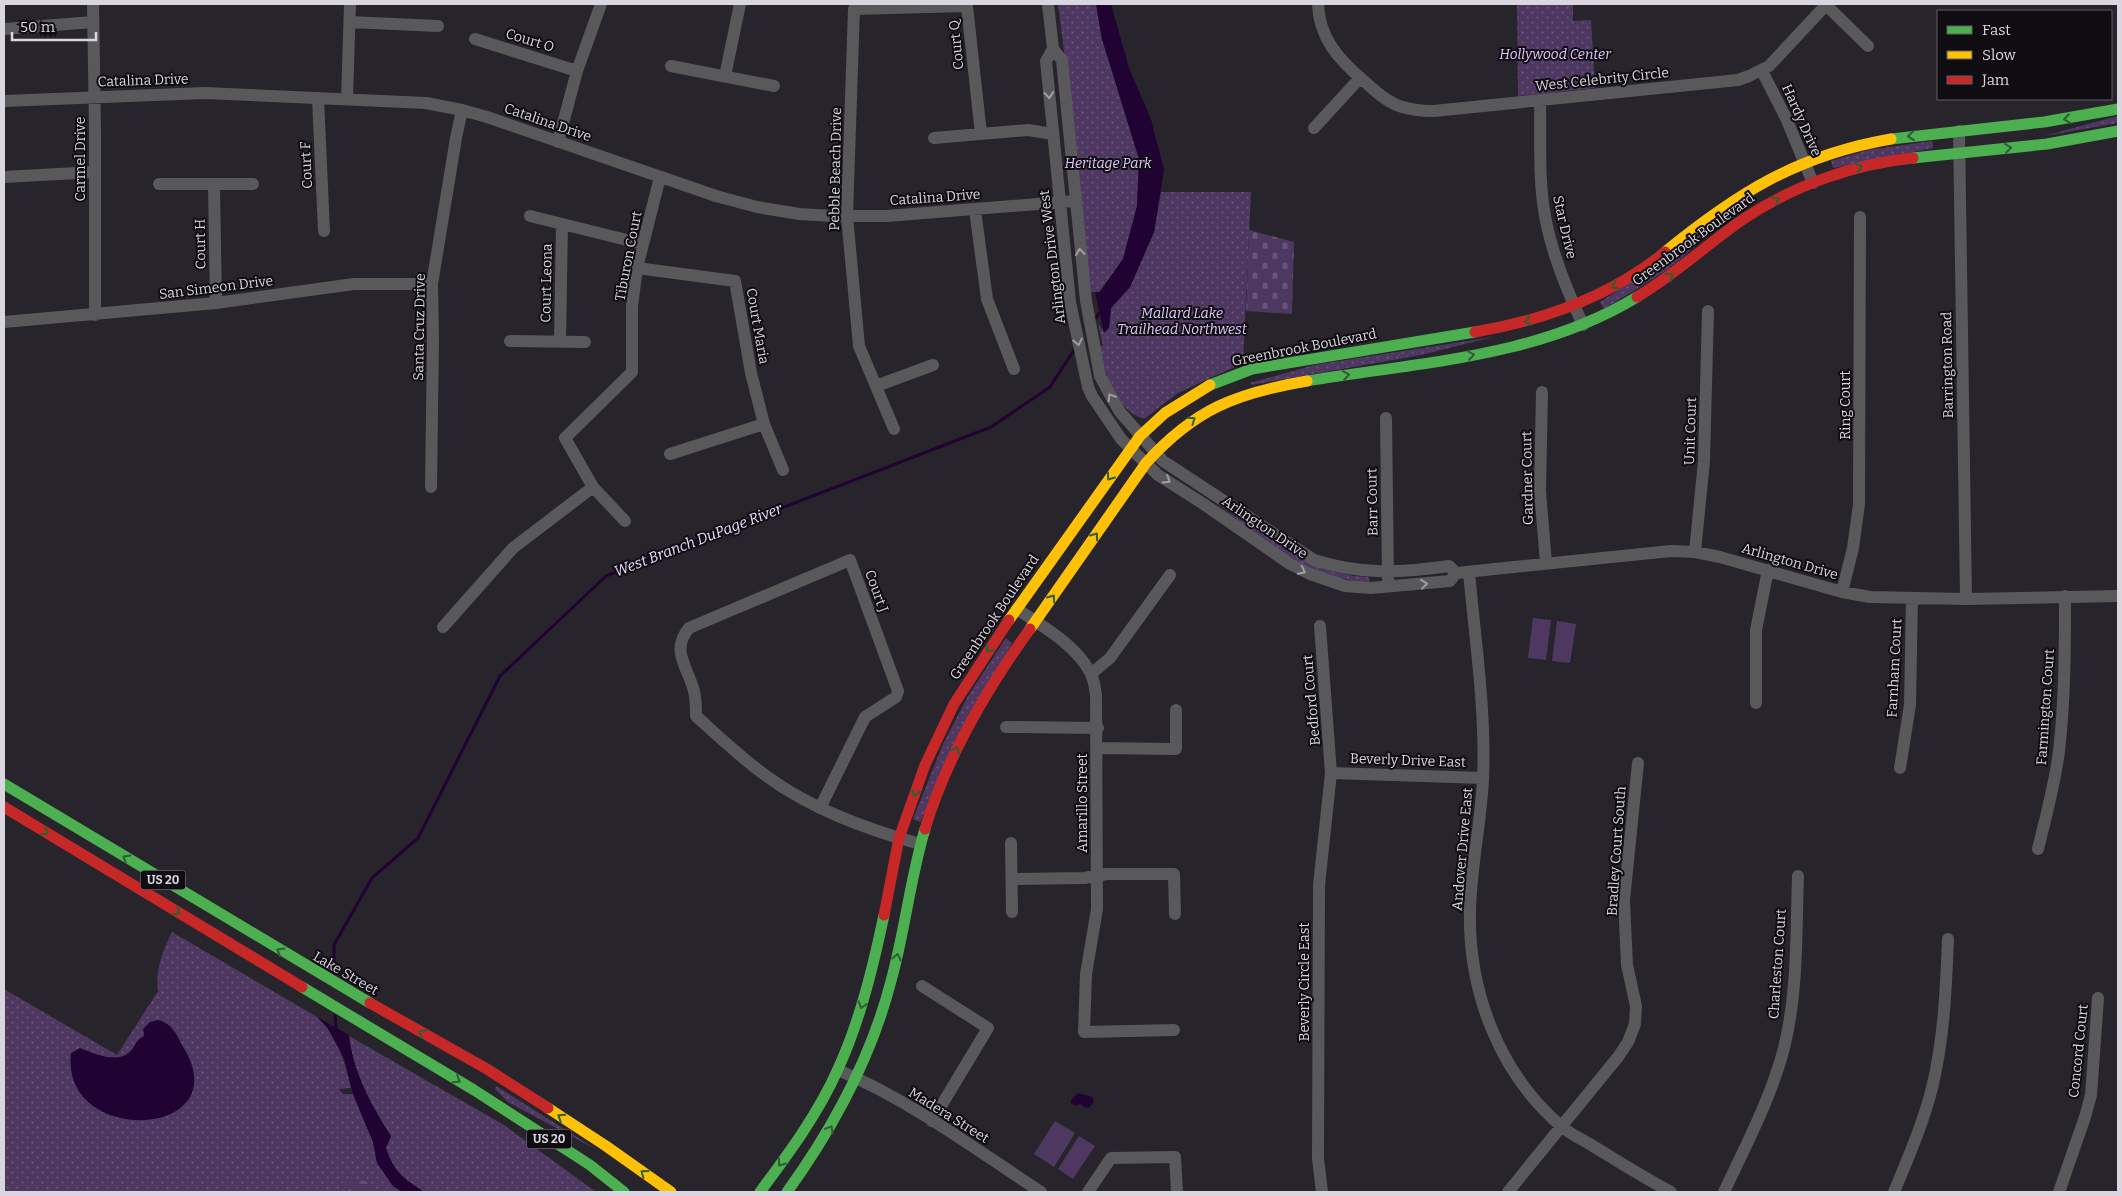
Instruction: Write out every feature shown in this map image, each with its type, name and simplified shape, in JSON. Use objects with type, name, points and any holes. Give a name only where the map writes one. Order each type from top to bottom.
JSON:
[{"type":"main road","name":"Greenbrook Boulevard","points":[[760,1192],[803,1133],[838,1070],[860,1012],[874,964],[899,838],[925,765],[951,710],[1017,609],[1131,448],[1140,436],[1180,401],[1198,390],[1233,374],[1276,364],[1505,327],[1574,306],[1633,276],[1740,196],[1764,181],[1805,162],[1864,144],[2060,120],[2118,109]]},
{"type":"main road","name":"Greenbrook Boulevard","points":[[787,1192],[830,1129],[857,1078],[881,1017],[892,979],[920,844],[936,797],[968,726],[997,676],[1035,621],[1146,463],[1165,441],[1198,416],[1231,398],[1252,392],[1291,383],[1511,348],[1583,326],[1609,314],[1655,287],[1724,232],[1756,210],[1813,183],[1865,165],[1905,158],[2047,144],[2118,131]]},
{"type":"main road","name":"Lake Street","points":[[4,784],[322,976],[487,1069],[606,1146],[671,1192]]},
{"type":"main road","name":"US 20","points":[[4,807],[474,1090],[590,1166],[624,1192]]},
{"type":"street","name":"Carmel Drive","points":[[93,4],[95,315]]},
{"type":"street","points":[[347,99],[350,4]]},
{"type":"street","points":[[558,142],[577,70],[601,4]]},
{"type":"street","points":[[725,76],[740,4]]},
{"type":"street","name":"Arlington Drive West","points":[[1048,4],[1053,48],[1062,60],[1086,300],[1100,376],[1120,412],[1140,436]]},
{"type":"street","name":"West Celebrity Circle","points":[[1318,4],[1320,24],[1330,46],[1336,54],[1360,78],[1388,100],[1420,111],[1738,80],[1762,70],[1775,60],[1826,5]]},
{"type":"street","points":[[1826,5],[1868,46]]},
{"type":"street","name":"Court Q","points":[[854,9],[967,6],[981,134]]},
{"type":"street","name":"Pebble Beach Drive","points":[[854,9],[846,216],[859,346],[894,429]]},
{"type":"street","points":[[4,29],[93,22]]},
{"type":"street","points":[[350,22],[438,26]]},
{"type":"street","name":"Court O","points":[[475,39],[577,70]]},
{"type":"street","name":"Arlington Drive West","points":[[1053,48],[1046,61],[1068,290],[1073,316],[1092,396],[1121,439],[1131,448]]},
{"type":"street","points":[[670,66],[774,86]]},
{"type":"street","name":"Hardy Drive","points":[[1762,70],[1786,118],[1813,183]]},
{"type":"street","points":[[1314,128],[1360,78]]},
{"type":"street","name":"Catalina Drive","points":[[4,101],[205,93],[414,102],[462,110],[716,196],[757,207],[799,214],[887,216],[1075,201]]},
{"type":"street","name":"Court F","points":[[318,98],[324,232]]},
{"type":"street","name":"Star Drive","points":[[1540,100],[1544,214],[1554,253],[1583,326]]},
{"type":"street","name":"Santa Cruz Drive","points":[[431,487],[432,284],[462,110]]},
{"type":"street","points":[[934,138],[1028,130],[1053,134]]},
{"type":"street","name":"Barrington Road","points":[[1959,131],[1966,598]]},
{"type":"street","points":[[4,177],[95,172]]},
{"type":"street","name":"Tiburon Court","points":[[625,521],[593,487],[565,438],[632,372],[632,306],[643,244],[660,178]]},
{"type":"street","points":[[159,184],[253,184]]},
{"type":"street","name":"Court H","points":[[214,184],[216,302]]},
{"type":"street","points":[[975,210],[986,300],[1014,369]]},
{"type":"street","name":"Court Leona","points":[[530,216],[643,244]]},
{"type":"street","name":"Ring Court","points":[[1842,592],[1853,548],[1859,504],[1860,217]]},
{"type":"street","name":"Court Leona","points":[[560,342],[562,224]]},
{"type":"street","name":"Court Maria","points":[[638,268],[736,281],[751,373],[764,424],[783,470]]},
{"type":"street","name":"San Simeon Drive","points":[[4,322],[95,315],[216,302],[354,284],[432,284]]},
{"type":"street","name":"Unit Court","points":[[1695,552],[1704,461],[1708,311]]},
{"type":"street","name":"Court Leona","points":[[510,341],[585,342]]},
{"type":"street","points":[[876,386],[933,365]]},
{"type":"street","name":"Gardner Court","points":[[1542,392],[1540,491],[1546,563]]},
{"type":"street","name":"Barr Court","points":[[1386,418],[1388,586]]},
{"type":"street","points":[[670,454],[764,424]]},
{"type":"street","name":"Arlington Drive","points":[[1140,436],[1163,461],[1314,560],[1338,568],[1363,572],[1387,572],[1449,566],[1456,573]]},
{"type":"street","name":"Arlington Drive","points":[[1131,448],[1158,475],[1290,564],[1310,574],[1345,586],[1372,588],[1450,581],[1456,573],[1671,550],[1695,552],[1768,570],[1842,592],[1870,597],[2118,596]]},
{"type":"street","points":[[443,627],[513,548],[593,487]]},
{"type":"street","name":"Court J","points":[[850,560],[898,691],[896,697],[865,717],[820,808],[767,777],[744,760],[696,716],[695,693],[680,653],[682,637],[689,628],[850,560]]},
{"type":"street","points":[[1756,703],[1756,630],[1768,570]]},
{"type":"street","name":"Andover Drive East","points":[[1469,572],[1481,710],[1483,778],[1470,910],[1473,954],[1481,999],[1495,1038],[1508,1063],[1524,1085],[1561,1126],[1671,1192]]},
{"type":"street","points":[[1091,674],[1110,658],[1170,574]]},
{"type":"street","name":"Farmington Court","points":[[2038,849],[2055,773],[2062,720],[2065,676],[2065,596]]},
{"type":"street","name":"Farnham Court","points":[[1900,768],[1910,705],[1912,598]]},
{"type":"street","name":"Amarillo Street","points":[[1017,609],[1068,644],[1081,657],[1091,674],[1096,695],[1098,728],[1097,909],[1086,974],[1084,1032],[1174,1030]]},
{"type":"street","name":"Bedford Court","points":[[1320,626],[1331,773]]},
{"type":"street","points":[[1097,748],[1176,749],[1176,710]]},
{"type":"street","points":[[1006,727],[1098,728]]},
{"type":"street","name":"Bradley Court South","points":[[1508,1192],[1618,1057],[1628,1042],[1635,1024],[1636,1006],[1627,965],[1624,900],[1638,763]]},
{"type":"street","name":"Beverly Drive East","points":[[1331,773],[1483,778]]},
{"type":"street","name":"Beverly Circle East","points":[[1322,1192],[1318,1159],[1319,886],[1331,773]]},
{"type":"street","points":[[820,808],[844,819],[920,844]]},
{"type":"street","points":[[1011,844],[1012,912]]},
{"type":"street","points":[[1012,879],[1084,878],[1107,874],[1174,874],[1175,914]]},
{"type":"street","name":"Charleston Court","points":[[1724,1192],[1771,1090],[1784,1046],[1793,995],[1798,876]]},
{"type":"street","points":[[1894,1192],[1918,1132],[1934,1081],[1945,1016],[1948,939]]},
{"type":"street","points":[[922,986],[988,1028],[932,1121]]},
{"type":"street","name":"Concord Court","points":[[2059,1192],[2085,1117],[2090,1094],[2098,998]]},
{"type":"street","name":"Madera Street","points":[[838,1070],[857,1078],[932,1121],[1041,1192]]},
{"type":"street","points":[[1088,1192],[1111,1158],[1175,1157],[1177,1192]]},
{"type":"green space","name":"Heritage Park","points":[[1058,4],[1096,4],[1102,39],[1139,159],[1137,206],[1123,259],[1099,292],[1087,292],[1075,135]]},
{"type":"green space","name":"Hollywood Center","points":[[1517,4],[1573,4],[1573,21],[1591,20],[1595,88],[1518,96]]},
{"type":"green space","points":[[2118,116],[2118,123],[2044,136]]},
{"type":"green space","points":[[1932,141],[1933,148],[1833,168],[1831,161],[1868,150]]},
{"type":"green space","name":"Mallard Lake Trailhead Northwest","points":[[1161,192],[1251,192],[1243,363],[1178,393],[1144,419],[1133,414],[1125,407],[1112,389],[1099,347],[1103,346],[1098,323],[1104,332],[1109,328],[1111,308],[1130,287],[1154,232]]},
{"type":"green space","points":[[1741,202],[1742,205],[1675,264],[1604,309],[1600,302],[1683,248]]},
{"type":"green space","points":[[1249,230],[1294,242],[1292,314],[1246,311]]},
{"type":"green space","points":[[1493,337],[1421,355],[1251,385],[1250,383],[1314,365]]},
{"type":"green space","points":[[1211,502],[1323,569],[1368,577],[1370,580],[1369,582],[1343,579],[1327,575],[1297,562],[1267,543]]},
{"type":"green space","points":[[1533,618],[1551,620],[1546,660],[1528,658]]},
{"type":"green space","points":[[1557,621],[1576,624],[1570,663],[1552,661]]},
{"type":"green space","points":[[1006,638],[1012,643],[920,822],[913,819],[943,744],[968,696]]},
{"type":"green space","points":[[172,932],[317,1017],[324,1024],[339,1050],[351,1088],[339,1089],[343,1094],[353,1094],[373,1142],[377,1163],[393,1186],[402,1192],[378,1192],[367,1182],[342,1183],[339,1192],[4,1192],[4,989],[117,1055],[158,991],[159,968]],"holes":[[[175,1032],[180,1041],[111,1116],[92,1103],[80,1091],[71,1053],[76,1052],[109,1057],[122,1056],[127,1054],[144,1036]]]},
{"type":"green space","points":[[349,1036],[504,1125],[596,1192],[424,1192],[405,1179],[392,1163],[386,1148],[391,1136],[364,1088],[354,1062]]},
{"type":"green space","points":[[496,1086],[599,1151],[508,1102],[495,1089]]},
{"type":"green space","points":[[1055,1121],[1075,1133],[1054,1167],[1034,1154]]},
{"type":"green space","points":[[1079,1136],[1095,1146],[1073,1179],[1058,1169]]},
{"type":"green space","points":[[357,1179],[367,1182],[378,1192],[339,1192],[342,1183]]},
{"type":"shaded area","points":[[1096,4],[1111,4],[1129,68],[1151,119],[1164,170],[1154,232],[1130,287],[1111,308],[1109,328],[1104,333],[1095,292],[1100,292],[1123,259],[1137,206],[1139,159],[1102,39]]},
{"type":"shaded area","points":[[317,1017],[349,1035],[354,1062],[364,1088],[391,1136],[386,1148],[392,1163],[400,1174],[424,1192],[402,1192],[393,1186],[377,1163],[373,1142],[353,1094],[344,1058],[327,1027]]},
{"type":"shaded area","points":[[158,1020],[171,1028],[185,1050],[194,1080],[187,1101],[168,1115],[143,1120],[116,1117],[91,1105],[75,1084],[71,1053],[80,1048],[111,1058],[123,1056],[129,1053],[144,1036],[143,1029],[150,1022]]},
{"type":"shaded area","points":[[1078,1093],[1092,1097],[1094,1102],[1090,1107],[1086,1108],[1080,1104],[1076,1106],[1071,1103],[1071,1100]]},
{"type":"waterway","name":"West Branch DuPage River","points":[[1094,321],[1101,310]]},
{"type":"waterway","name":"West Branch DuPage River","points":[[334,974],[334,945],[372,878],[418,838],[500,676],[606,576],[991,427],[1050,387],[1076,347]]},
{"type":"waterway","name":"West Branch DuPage River","points":[[335,1016],[336,1029]]},
{"type":"traffic: fast","points":[[1891,139],[2044,122],[2118,109]]},
{"type":"traffic: fast","points":[[1913,158],[2047,144],[2118,131]]},
{"type":"traffic: fast","points":[[1307,381],[1476,355],[1518,345],[1559,333],[1599,317],[1637,297]]},
{"type":"traffic: fast","points":[[1210,385],[1252,369],[1475,332]]},
{"type":"traffic: fast","points":[[4,784],[370,1003]]},
{"type":"traffic: fast","points":[[787,1192],[835,1117],[862,1065],[873,1038],[896,962],[915,867],[925,829]]},
{"type":"traffic: fast","points":[[760,1192],[812,1117],[838,1069],[853,1032],[865,994],[884,915]]},
{"type":"traffic: fast","points":[[302,987],[474,1090],[590,1165],[624,1192]]},
{"type":"traffic: slow","points":[[1665,252],[1718,212],[1770,179],[1827,155],[1891,139]]},
{"type":"traffic: slow","points":[[1030,629],[1146,463],[1164,444],[1200,416],[1218,406],[1259,391],[1307,381]]},
{"type":"traffic: slow","points":[[1009,620],[1140,436],[1165,413],[1210,385]]},
{"type":"traffic: slow","points":[[548,1108],[671,1192]]},
{"type":"traffic: jam","points":[[1637,297],[1764,206],[1805,186],[1847,171],[1869,165],[1913,158]]},
{"type":"traffic: jam","points":[[1475,332],[1526,321],[1576,304],[1622,282],[1665,252]]},
{"type":"traffic: jam","points":[[884,915],[899,838],[925,765],[954,704],[1009,620]]},
{"type":"traffic: jam","points":[[925,829],[944,776],[969,724],[998,676],[1030,629]]},
{"type":"traffic: jam","points":[[4,807],[302,987]]},
{"type":"traffic: jam","points":[[370,1003],[487,1069],[548,1108]]}]
